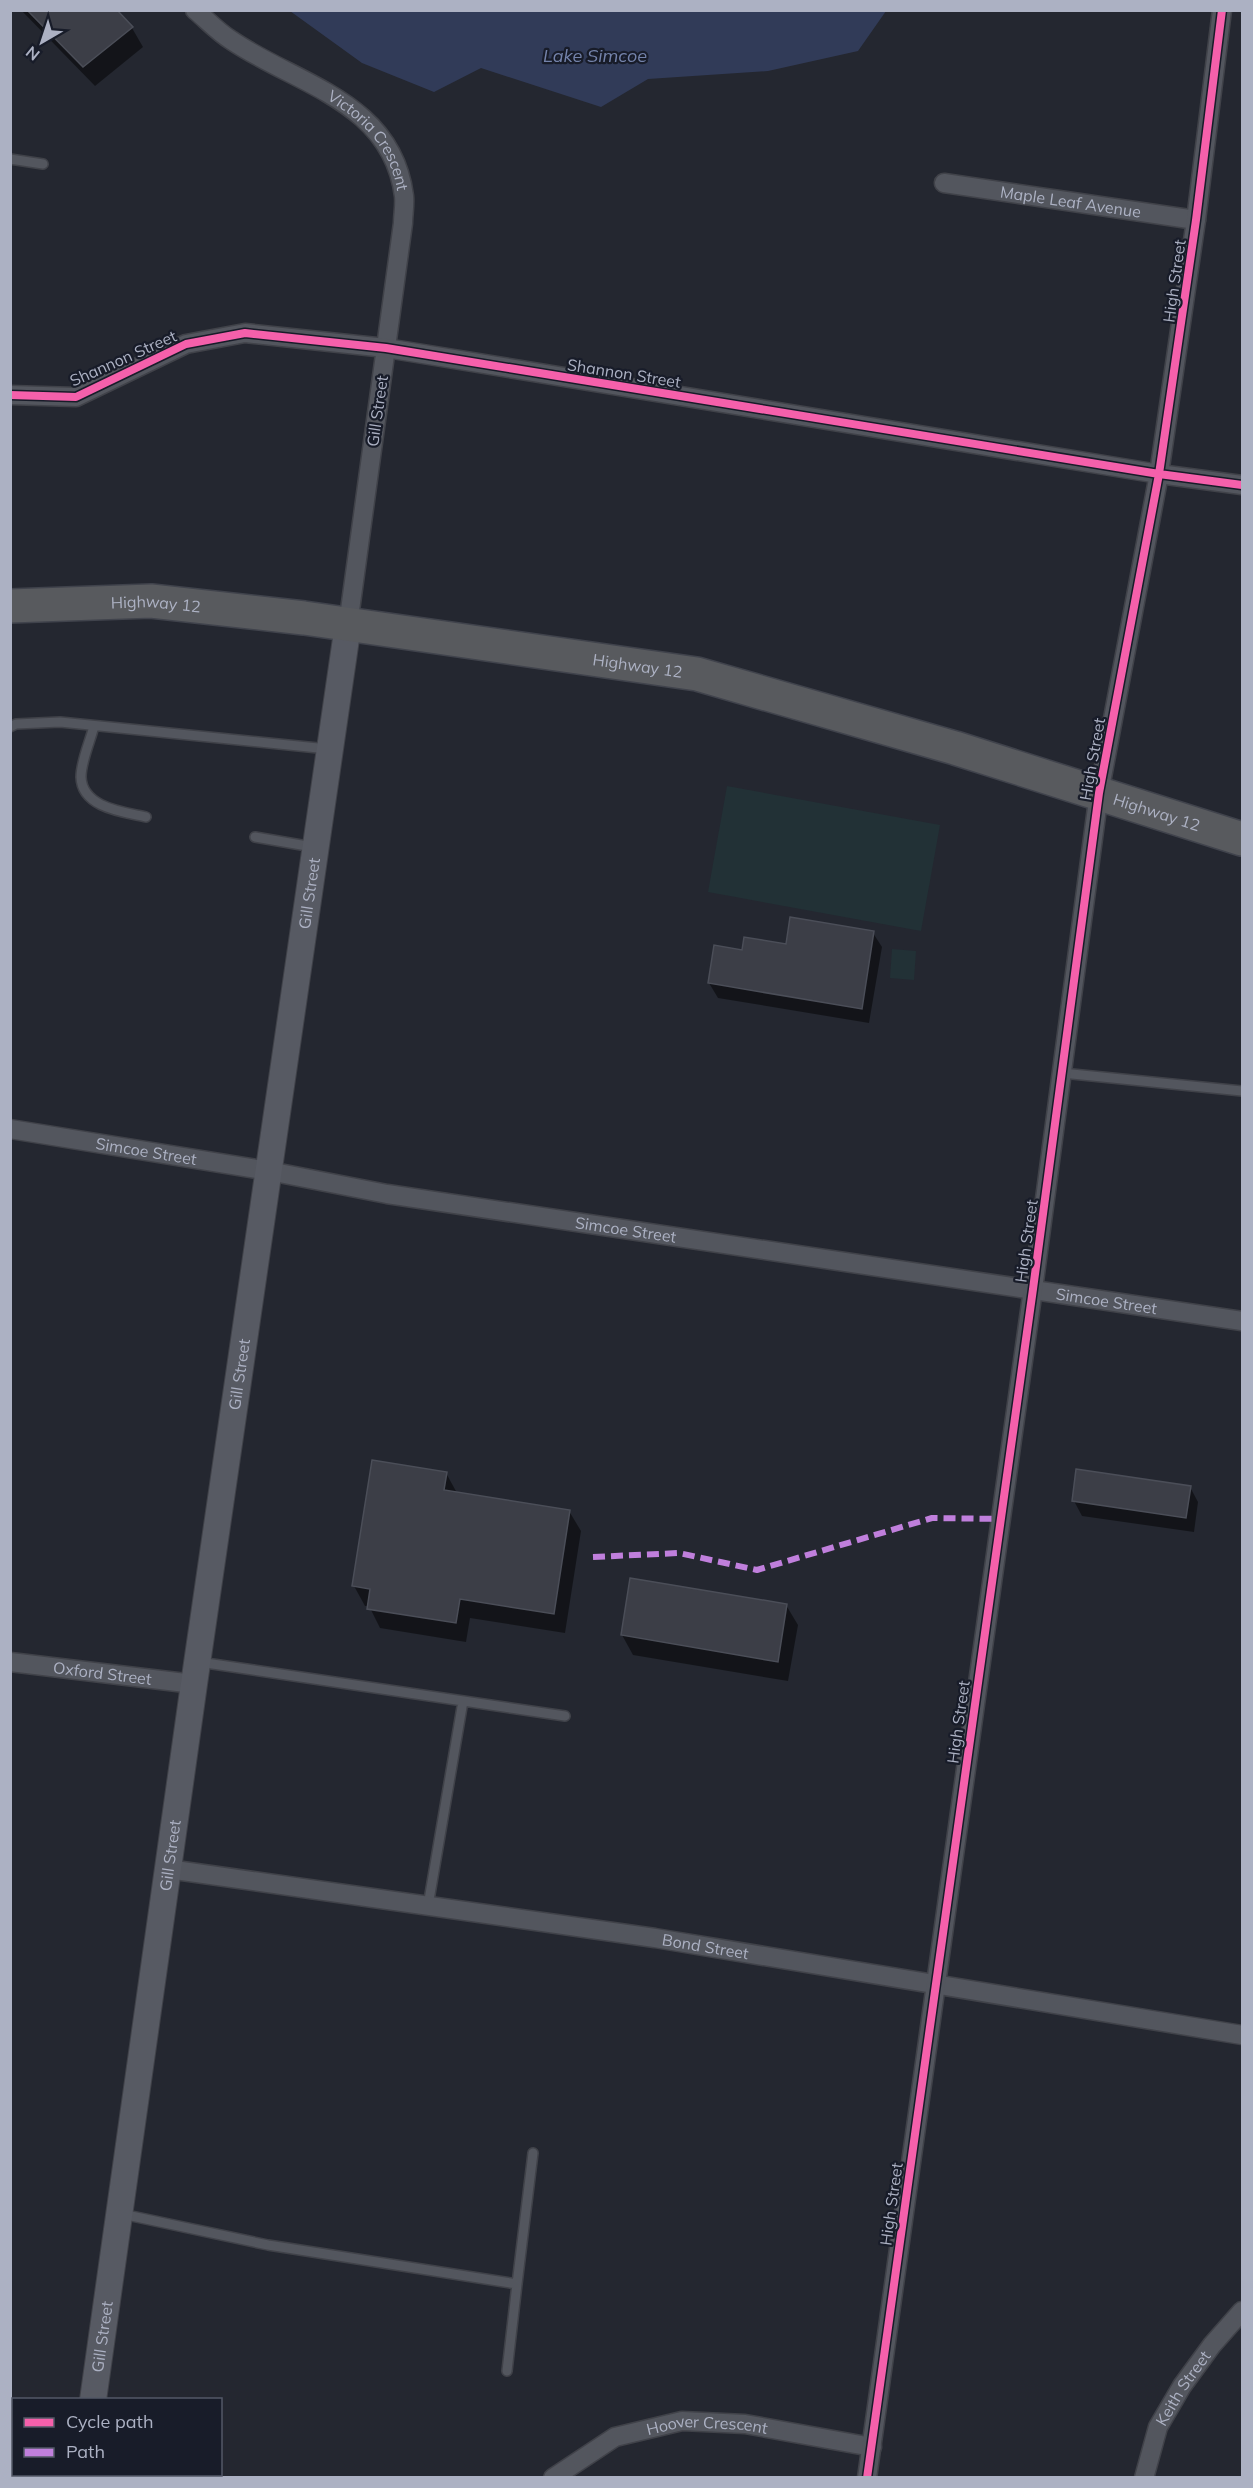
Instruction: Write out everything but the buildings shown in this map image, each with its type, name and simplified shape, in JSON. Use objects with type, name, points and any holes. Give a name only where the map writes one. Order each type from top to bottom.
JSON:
[{"type":"highway","name":"Highway 12","points":[[10,606],[151,601],[348,625],[697,674],[955,748],[1242,839]]},
{"type":"main road","name":"Gill Street","points":[[93,2398],[195,1672],[348,625]]},
{"type":"street","name":"Victoria Crescent","points":[[195,10],[231,40],[331,94],[369,122],[386,145],[395,164],[404,197],[386,348]]},
{"type":"street","name":"High Street","points":[[867,2478],[934,1985],[1033,1289],[1099,793],[1160,474],[1196,220],[1222,10]]},
{"type":"street","name":"Maple Leaf Avenue","points":[[944,183],[1196,220]]},
{"type":"street","name":"Shannon Street","points":[[10,395],[76,397],[186,344],[245,333],[386,348],[1160,474],[1242,485]]},
{"type":"street","name":"Gill Street","points":[[348,625],[386,348]]},
{"type":"street","name":"Simcoe Street","points":[[10,1129],[269,1171],[387,1194],[1242,1322]]},
{"type":"street","name":"Oxford Street","points":[[10,1662],[195,1672]]},
{"type":"street","name":"Bond Street","points":[[168,1869],[655,1938],[1242,2035]]},
{"type":"street","name":"Keith Street","points":[[1144,2478],[1158,2427],[1182,2386],[1212,2345],[1242,2311]]},
{"type":"street","name":"Hoover Crescent","points":[[554,2478],[615,2437],[682,2421],[745,2424],[872,2447]]},
{"type":"lane","points":[[10,159],[43,164]]},
{"type":"lane","points":[[10,727],[16,724],[60,722],[330,750]]},
{"type":"lane","points":[[94,726],[81,779],[88,795],[102,807],[146,817]]},
{"type":"lane","points":[[255,837],[316,847]]},
{"type":"lane","points":[[1062,1073],[1242,1090]]},
{"type":"lane","points":[[195,1672],[463,1701],[565,1716]]},
{"type":"lane","points":[[428,1906],[463,1701]]},
{"type":"lane","points":[[507,2371],[533,2153]]},
{"type":"lane","points":[[119,2214],[268,2245],[517,2284]]},
{"type":"shaded area","points":[[727,786],[940,825],[921,931],[708,892]]},
{"type":"shaded area","points":[[892,949],[916,951],[914,980],[890,978]]},
{"type":"water","name":"Lake Simcoe","points":[[290,11],[886,11],[858,51],[768,71],[648,79],[601,107],[481,68],[434,92],[362,63]]},
{"type":"marked path","points":[[593,1557],[679,1553],[757,1570],[932,1518],[1001,1519]]},
{"type":"cycle path","points":[[867,2478],[1033,1289],[1099,793],[1159,474],[1196,220],[1222,10]]},
{"type":"cycle path","points":[[10,395],[76,397],[186,344],[245,333],[386,348],[1159,474],[1242,485]]}]
